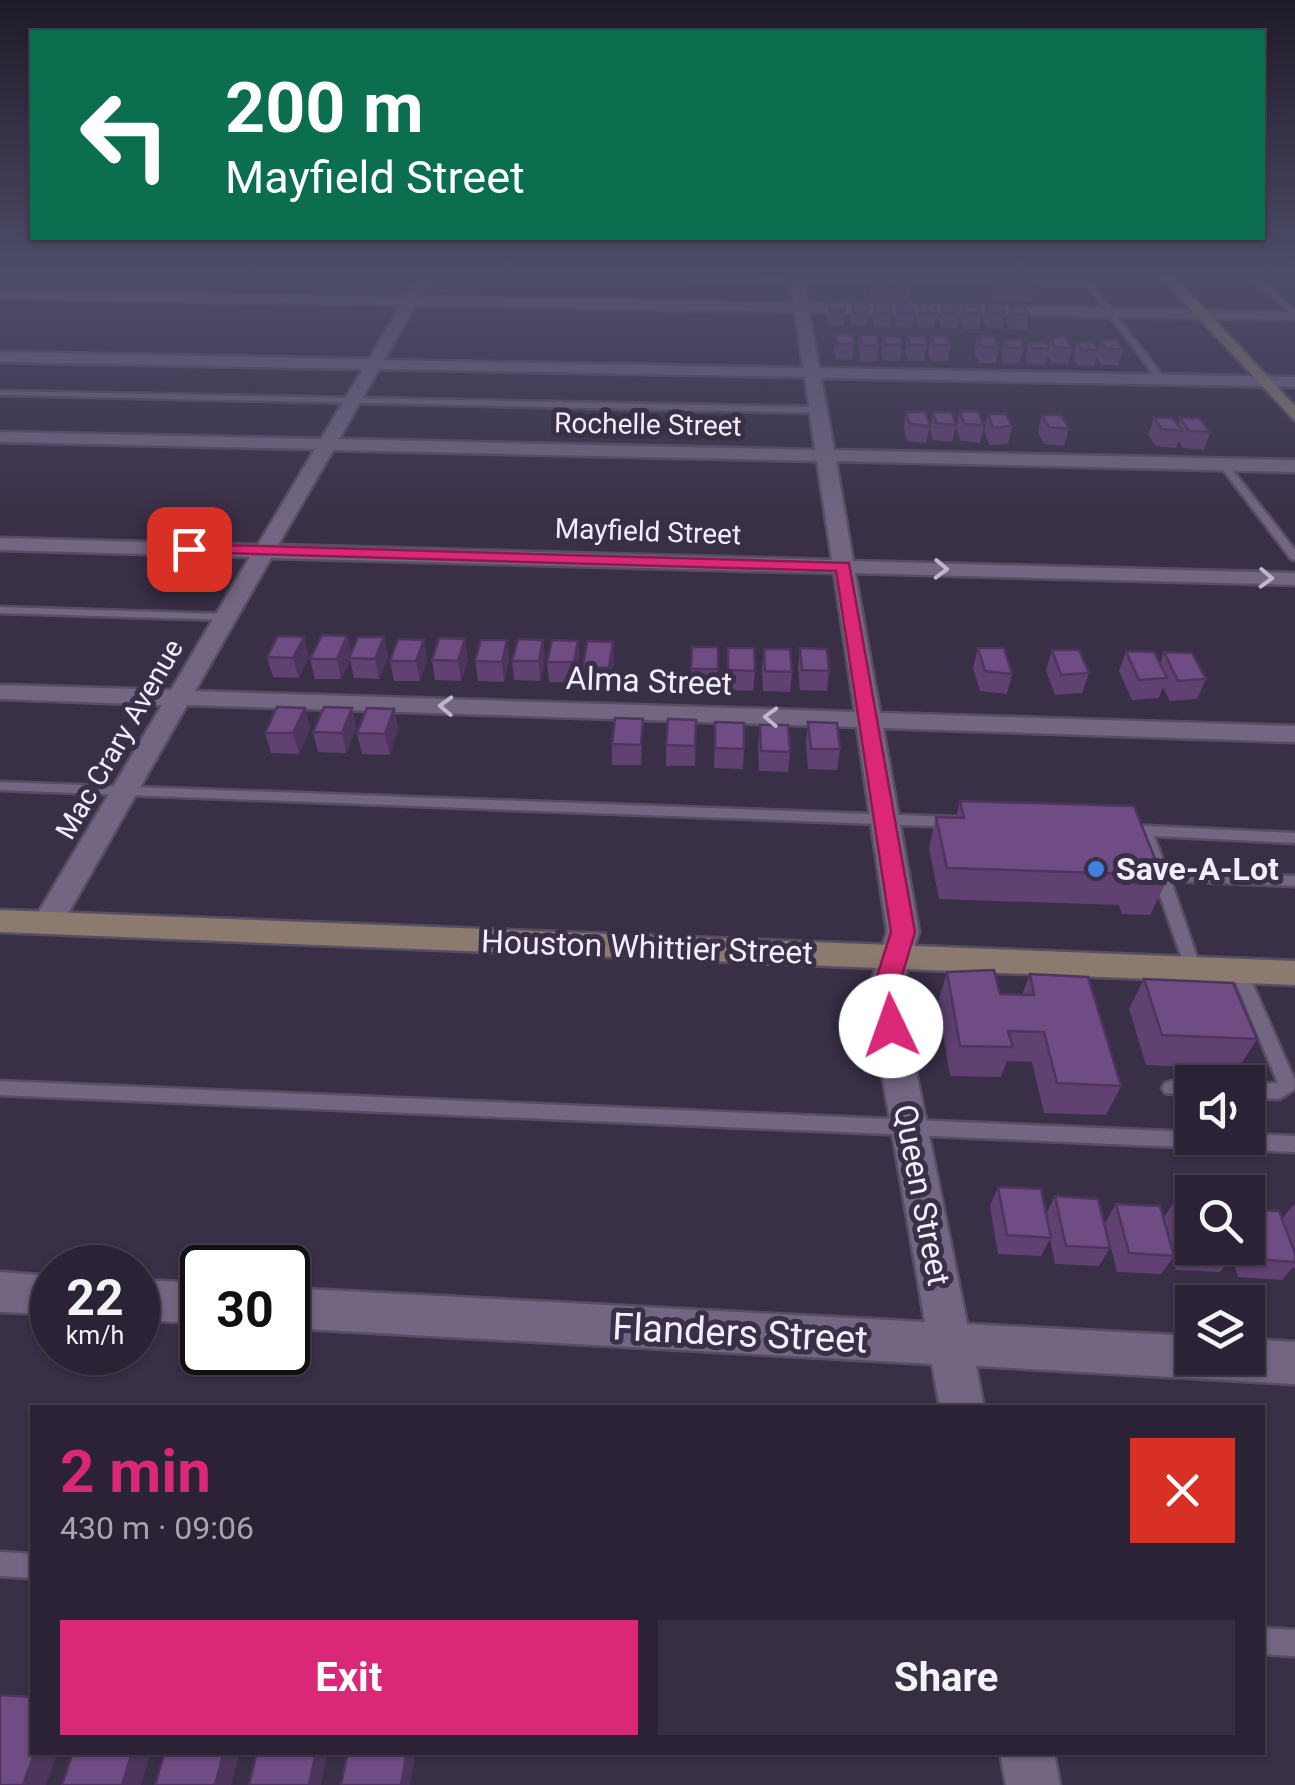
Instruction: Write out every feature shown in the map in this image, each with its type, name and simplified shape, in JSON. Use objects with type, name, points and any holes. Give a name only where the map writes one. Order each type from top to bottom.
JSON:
[{"type":"street","points":[[69,358],[1295,382]]},
{"type":"street","name":"Mac Crary Avenue","points":[[47,922],[377,358]]},
{"type":"street","name":"Queen Street","points":[[810,358],[903,932],[884,992],[961,1405]]},
{"type":"street","points":[[1242,358],[1295,416]]},
{"type":"street","name":"Rochelle Street","points":[[0,437],[1295,466]]},
{"type":"street","name":"Mayfield Street","points":[[0,544],[1295,579]]},
{"type":"street","name":"Alma Street","points":[[0,692],[1295,734]]},
{"type":"street","name":"Houston Whittier Street","points":[[0,921],[892,957],[1075,973],[1193,969],[1295,973]]},
{"type":"street","points":[[0,1292],[30,1294]]},
{"type":"street","name":"Flanders Street","points":[[310,1309],[1175,1356]]},
{"type":"street","name":"Flanders Street","points":[[1265,1361],[1295,1363]]},
{"type":"street","points":[[1028,1755],[1033,1785]]},
{"type":"lane","points":[[1146,358],[1162,380]]},
{"type":"lane","points":[[0,394],[818,410]]},
{"type":"lane","points":[[1224,464],[1295,557]]},
{"type":"lane","points":[[0,610],[225,618]]},
{"type":"lane","points":[[0,786],[981,823]]},
{"type":"lane","points":[[1115,827],[1146,832],[1295,838]]},
{"type":"lane","points":[[1146,832],[1193,969]]},
{"type":"lane","points":[[1162,876],[1295,881]]},
{"type":"lane","points":[[1239,971],[1288,1086],[1279,1092],[1265,1092]]},
{"type":"lane","points":[[0,1088],[1295,1144]]},
{"type":"lane","points":[[0,1564],[30,1566]]},
{"type":"lane","points":[[1265,1641],[1295,1643]]},
{"type":"building","points":[[960,411],[978,412],[984,425],[964,424]]},
{"type":"building","points":[[906,412],[925,412],[930,426],[910,424]]},
{"type":"building","points":[[933,412],[952,413],[956,425],[936,423]]},
{"type":"building","points":[[988,414],[1006,414],[1012,426],[993,428]]},
{"type":"building","points":[[1042,415],[1061,415],[1069,429],[1049,427]]},
{"type":"building","points":[[1154,418],[1173,418],[1182,431],[1162,429]]},
{"type":"building","points":[[1180,418],[1199,418],[1210,432],[1189,431]]},
{"type":"building","points":[[322,635],[347,636],[337,659],[310,659]]},
{"type":"building","points":[[278,636],[304,637],[293,658],[267,657]]},
{"type":"building","points":[[358,637],[384,637],[375,659],[349,658]]},
{"type":"building","points":[[439,638],[465,639],[458,661],[432,660]]},
{"type":"building","points":[[398,639],[424,640],[416,661],[390,661]]},
{"type":"building","points":[[518,639],[543,640],[539,661],[512,661]]},
{"type":"building","points":[[481,640],[507,640],[502,662],[475,661]]},
{"type":"building","points":[[552,640],[578,641],[574,662],[547,662]]},
{"type":"building","points":[[587,641],[613,642],[609,668],[583,667]]},
{"type":"building","points":[[692,647],[718,647],[718,669],[691,669]]},
{"type":"building","points":[[728,648],[754,648],[755,671],[728,670]]},
{"type":"building","points":[[800,648],[827,649],[829,671],[802,670]]},
{"type":"building","points":[[978,648],[1004,648],[1012,674],[985,671]]},
{"type":"building","points":[[764,649],[790,649],[792,672],[765,671]]},
{"type":"building","points":[[1052,650],[1079,650],[1089,673],[1061,675]]},
{"type":"building","points":[[1126,651],[1154,652],[1167,678],[1139,680]]},
{"type":"building","points":[[1164,652],[1192,653],[1206,679],[1178,681]]},
{"type":"building","points":[[277,707],[305,708],[293,733],[265,733]]},
{"type":"building","points":[[324,707],[352,708],[342,733],[313,732]]},
{"type":"building","points":[[367,708],[394,709],[385,734],[357,733]]},
{"type":"building","points":[[615,718],[643,719],[641,745],[612,744]]},
{"type":"building","points":[[668,719],[696,720],[695,746],[666,745]]},
{"type":"building","points":[[715,722],[744,723],[744,749],[715,748]]},
{"type":"building","points":[[808,722],[837,723],[840,749],[811,749]]},
{"type":"building","points":[[760,725],[788,725],[790,752],[761,751]]},
{"type":"building","points":[[960,801],[1134,806],[1165,884],[1135,883],[1132,874],[947,868],[936,817],[964,818]]},
{"type":"building","points":[[994,970],[1000,994],[1034,995],[1030,974],[1088,977],[1121,1086],[1057,1083],[1044,1032],[1008,1031],[1013,1047],[960,1046],[947,972]]},
{"type":"building","points":[[1144,979],[1233,983],[1257,1039],[1162,1035]]},
{"type":"building","points":[[998,1187],[1041,1189],[1051,1238],[1007,1235]]},
{"type":"building","points":[[1055,1196],[1098,1199],[1110,1248],[1066,1246]]},
{"type":"building","points":[[1116,1204],[1160,1206],[1174,1256],[1129,1253]]},
{"type":"building","points":[[1265,1211],[1279,1211],[1295,1262],[1265,1260]]},
{"type":"building","points":[[0,1695],[30,1697],[30,1755],[34,1755],[23,1785],[0,1785]]},
{"type":"building","points":[[72,1755],[131,1755],[122,1785],[62,1785]]},
{"type":"building","points":[[164,1755],[223,1755],[215,1785],[155,1785]]},
{"type":"building","points":[[256,1755],[315,1755],[309,1785],[249,1785]]},
{"type":"building","points":[[347,1755],[406,1755],[401,1785],[341,1785]]},
{"type":"place","name":"Save-A-Lot","points":[[1096,869]]},
{"type":"route","points":[[189,549],[843,567],[903,932],[884,992],[891,1026]]}]
